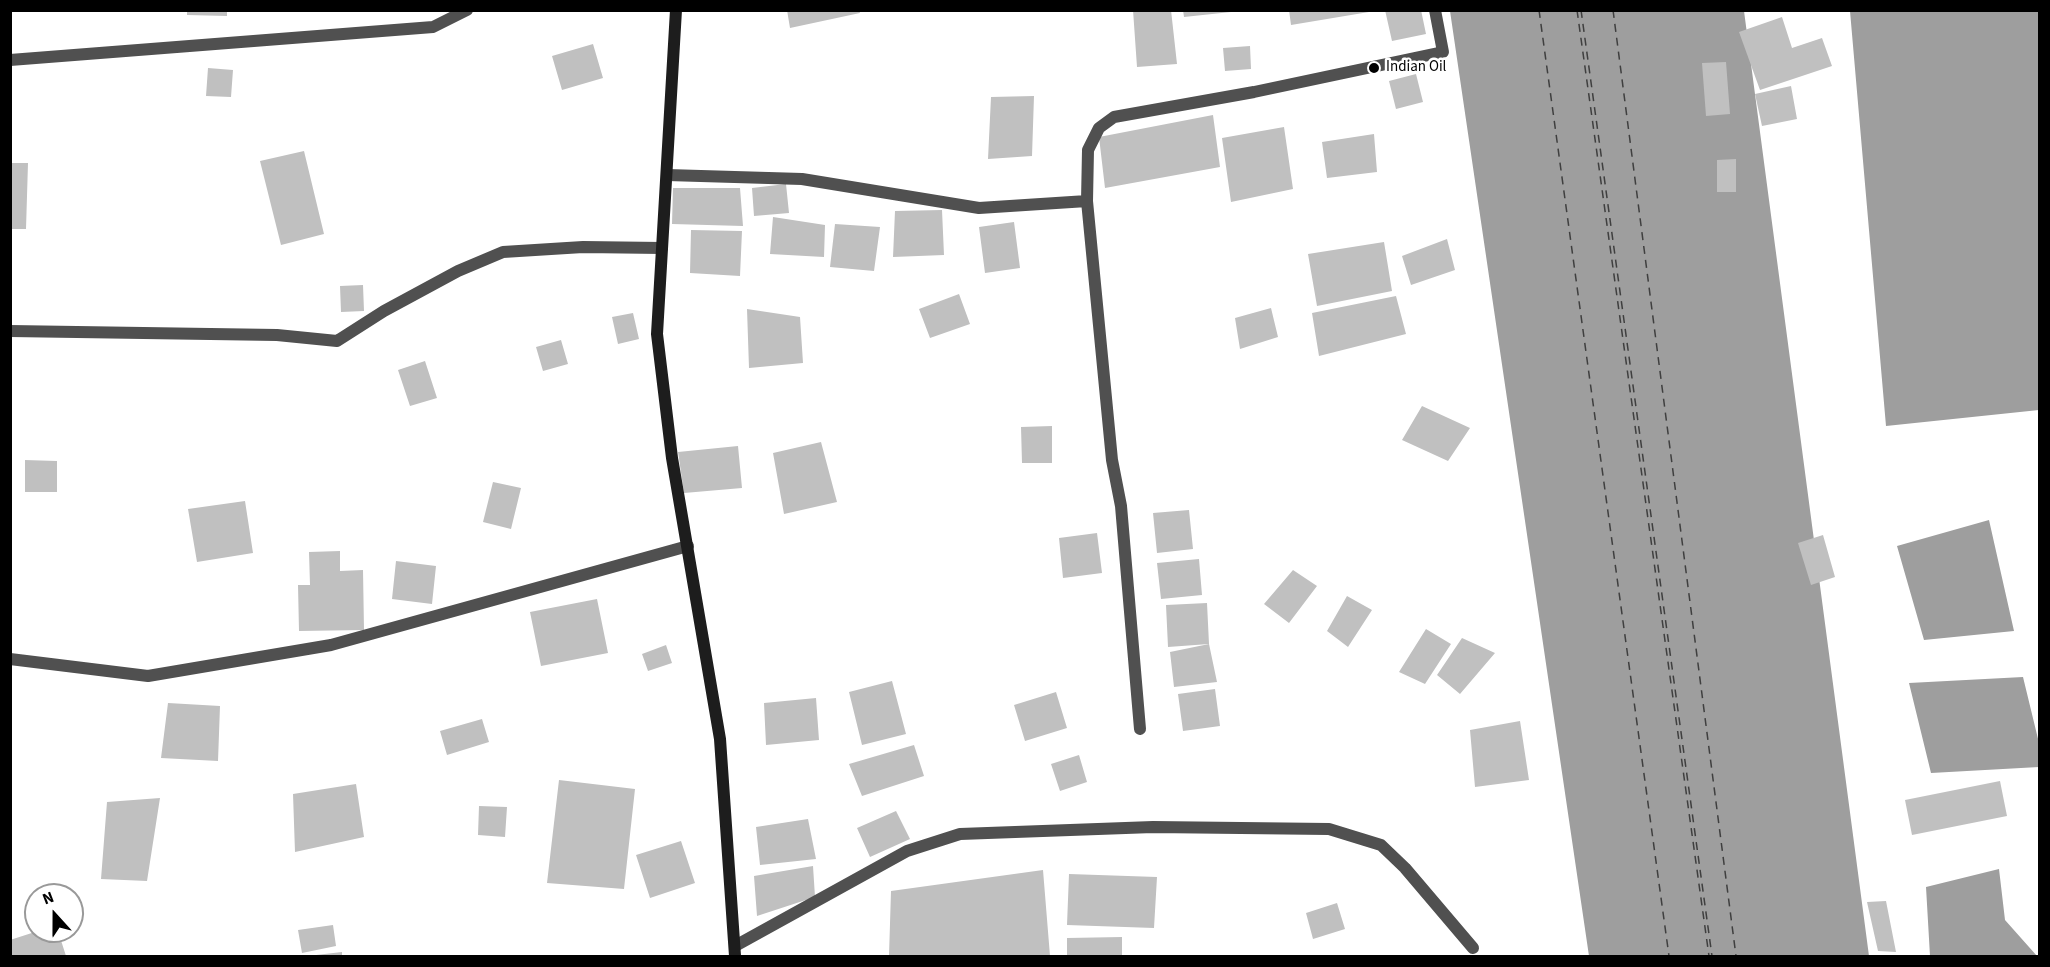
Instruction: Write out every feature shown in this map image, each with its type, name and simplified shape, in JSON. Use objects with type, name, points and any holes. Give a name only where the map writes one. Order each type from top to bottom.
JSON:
[{"type":"main road","points":[[676,10],[657,334],[672,458],[720,739],[735,951]]},
{"type":"street","points":[[10,60],[433,27],[467,10]]},
{"type":"street","points":[[1140,729],[1121,506],[1112,460],[1087,201],[1088,150],[1099,128],[1114,117],[1254,92],[1443,52],[1435,10]]},
{"type":"street","points":[[667,175],[802,178],[979,208],[1087,201]]},
{"type":"street","points":[[10,331],[276,335],[337,341],[384,311],[458,271],[503,252],[583,246],[662,248]]},
{"type":"street","points":[[10,659],[148,676],[331,645],[688,546]]},
{"type":"street","points":[[735,951],[907,852],[933,841],[960,834],[1153,827],[1329,829],[1364,838],[1381,845],[1405,868],[1473,948]]},
{"type":"shaded area","points":[[1450,11],[1744,11],[1869,956],[1589,956]]},
{"type":"shaded area","points":[[1850,11],[2039,11],[2039,410],[1886,426]]},
{"type":"shaded area","points":[[1989,520],[2014,631],[1924,640],[1897,546]]},
{"type":"shaded area","points":[[2023,677],[2039,743],[2039,767],[1931,773],[1909,683]]},
{"type":"shaded area","points":[[1999,869],[2005,920],[2037,956],[1930,956],[1926,887]]},
{"type":"building","points":[[187,10],[227,10],[227,16],[187,15]]},
{"type":"building","points":[[787,10],[859,10],[860,13],[790,28]]},
{"type":"building","points":[[1133,10],[1171,10],[1177,64],[1137,67]]},
{"type":"building","points":[[1183,10],[1231,10],[1231,12],[1184,17]]},
{"type":"building","points":[[1289,10],[1369,10],[1369,12],[1291,25]]},
{"type":"building","points":[[1385,10],[1421,10],[1426,34],[1392,41]]},
{"type":"building","points":[[1782,17],[1792,48],[1822,38],[1832,66],[1760,90],[1739,32]]},
{"type":"building","points":[[593,44],[603,78],[562,90],[552,56]]},
{"type":"building","points":[[1250,46],[1251,69],[1225,71],[1223,48]]},
{"type":"building","points":[[1726,62],[1730,114],[1706,116],[1702,63]]},
{"type":"building","points":[[208,68],[233,70],[231,97],[206,96]]},
{"type":"building","points":[[1416,74],[1423,102],[1396,109],[1389,81]]},
{"type":"building","points":[[1791,86],[1797,119],[1762,126],[1755,94]]},
{"type":"building","points":[[1034,96],[1032,156],[988,159],[991,97]]},
{"type":"building","points":[[1213,115],[1220,167],[1105,188],[1099,137]]},
{"type":"building","points":[[1284,127],[1293,189],[1231,202],[1222,138]]},
{"type":"building","points":[[1374,134],[1377,172],[1327,178],[1322,142]]},
{"type":"building","points":[[304,151],[324,234],[281,245],[260,161]]},
{"type":"building","points":[[1736,159],[1736,192],[1717,192],[1717,160]]},
{"type":"building","points":[[10,163],[28,163],[26,229],[10,229]]},
{"type":"building","points":[[786,184],[789,213],[754,216],[752,188]]},
{"type":"building","points":[[673,188],[740,188],[743,226],[672,224]]},
{"type":"building","points":[[942,210],[944,255],[893,257],[895,211]]},
{"type":"building","points":[[773,217],[825,225],[824,257],[770,254]]},
{"type":"building","points":[[1014,222],[1020,268],[985,273],[979,227]]},
{"type":"building","points":[[835,224],[880,227],[874,271],[830,267]]},
{"type":"building","points":[[691,230],[742,231],[740,276],[690,273]]},
{"type":"building","points":[[1447,239],[1455,270],[1411,285],[1402,256]]},
{"type":"building","points":[[1384,242],[1392,291],[1317,306],[1308,254]]},
{"type":"building","points":[[363,285],[364,311],[341,312],[340,286]]},
{"type":"building","points":[[959,294],[970,324],[930,338],[919,309]]},
{"type":"building","points":[[1396,296],[1406,334],[1319,356],[1312,313]]},
{"type":"building","points":[[1271,308],[1278,337],[1240,349],[1235,318]]},
{"type":"building","points":[[747,309],[800,317],[803,363],[749,368]]},
{"type":"building","points":[[633,313],[639,339],[618,344],[612,317]]},
{"type":"building","points":[[561,340],[568,364],[543,371],[536,347]]},
{"type":"building","points":[[425,361],[437,398],[410,406],[398,370]]},
{"type":"building","points":[[1422,406],[1470,428],[1448,461],[1402,440]]},
{"type":"building","points":[[1052,426],[1052,463],[1022,463],[1021,427]]},
{"type":"building","points":[[821,442],[837,502],[784,514],[773,453]]},
{"type":"building","points":[[738,446],[742,488],[684,493],[678,452]]},
{"type":"building","points":[[25,460],[57,461],[57,492],[25,492]]},
{"type":"building","points":[[493,482],[521,488],[511,529],[483,522]]},
{"type":"building","points":[[245,501],[253,553],[197,562],[188,509]]},
{"type":"building","points":[[1189,510],[1193,549],[1157,553],[1153,513]]},
{"type":"building","points":[[1097,533],[1102,573],[1063,578],[1059,538]]},
{"type":"building","points":[[1823,535],[1835,577],[1811,585],[1798,543]]},
{"type":"building","points":[[340,551],[340,571],[363,570],[364,630],[299,631],[298,585],[310,585],[309,552]]},
{"type":"building","points":[[1199,559],[1202,595],[1161,599],[1157,563]]},
{"type":"building","points":[[396,561],[436,566],[432,604],[392,599]]},
{"type":"building","points":[[1293,570],[1317,586],[1289,623],[1264,604]]},
{"type":"building","points":[[1347,596],[1372,610],[1348,647],[1327,631]]},
{"type":"building","points":[[597,599],[608,653],[541,666],[530,612]]},
{"type":"building","points":[[1207,603],[1209,644],[1168,647],[1166,605]]},
{"type":"building","points":[[1426,629],[1451,644],[1425,684],[1399,672]]},
{"type":"building","points":[[1462,638],[1495,653],[1460,694],[1437,675]]},
{"type":"building","points":[[1209,644],[1217,682],[1174,687],[1170,652]]},
{"type":"building","points":[[666,645],[672,663],[648,671],[642,654]]},
{"type":"building","points":[[892,681],[906,734],[862,745],[849,692]]},
{"type":"building","points":[[1215,689],[1220,726],[1183,731],[1178,694]]},
{"type":"building","points":[[1056,692],[1067,728],[1025,741],[1014,705]]},
{"type":"building","points":[[816,698],[819,740],[766,745],[764,703]]},
{"type":"building","points":[[168,703],[220,706],[218,761],[161,758]]},
{"type":"building","points":[[482,719],[489,742],[447,755],[440,731]]},
{"type":"building","points":[[1520,721],[1529,780],[1475,787],[1470,730]]},
{"type":"building","points":[[914,745],[924,776],[862,796],[849,764]]},
{"type":"building","points":[[1079,755],[1087,782],[1060,791],[1051,764]]},
{"type":"building","points":[[559,780],[635,789],[624,889],[547,883]]},
{"type":"building","points":[[2000,781],[2007,816],[1912,835],[1905,800]]},
{"type":"building","points":[[356,784],[364,837],[295,852],[293,794]]},
{"type":"building","points":[[160,798],[147,881],[101,879],[107,802]]},
{"type":"building","points":[[479,806],[507,807],[505,837],[478,835]]},
{"type":"building","points":[[896,811],[910,839],[870,857],[857,828]]},
{"type":"building","points":[[808,819],[816,859],[760,865],[756,827]]},
{"type":"building","points":[[681,841],[695,883],[650,898],[636,855]]},
{"type":"building","points":[[813,866],[815,897],[757,916],[754,876]]},
{"type":"building","points":[[1043,870],[1050,956],[889,956],[891,891]]},
{"type":"building","points":[[1069,874],[1157,877],[1154,928],[1067,925]]},
{"type":"building","points":[[1886,901],[1896,952],[1878,951],[1867,902]]},
{"type":"building","points":[[1337,903],[1345,929],[1313,939],[1306,913]]},
{"type":"building","points":[[333,925],[336,946],[302,953],[298,930]]},
{"type":"building","points":[[24,936],[24,943],[62,943],[66,956],[10,956],[10,940]]},
{"type":"building","points":[[1122,937],[1122,956],[1067,956],[1067,938]]},
{"type":"building","points":[[342,952],[342,956],[316,956],[316,955]]},
{"type":"ferry route","points":[[1539,10],[1669,956]]},
{"type":"ferry route","points":[[1577,10],[1709,956]]},
{"type":"ferry route","points":[[1581,10],[1712,956]]},
{"type":"ferry route","points":[[1613,10],[1736,956]]},
{"type":"place","name":"Indian Oil","points":[[1374,68]]}]
